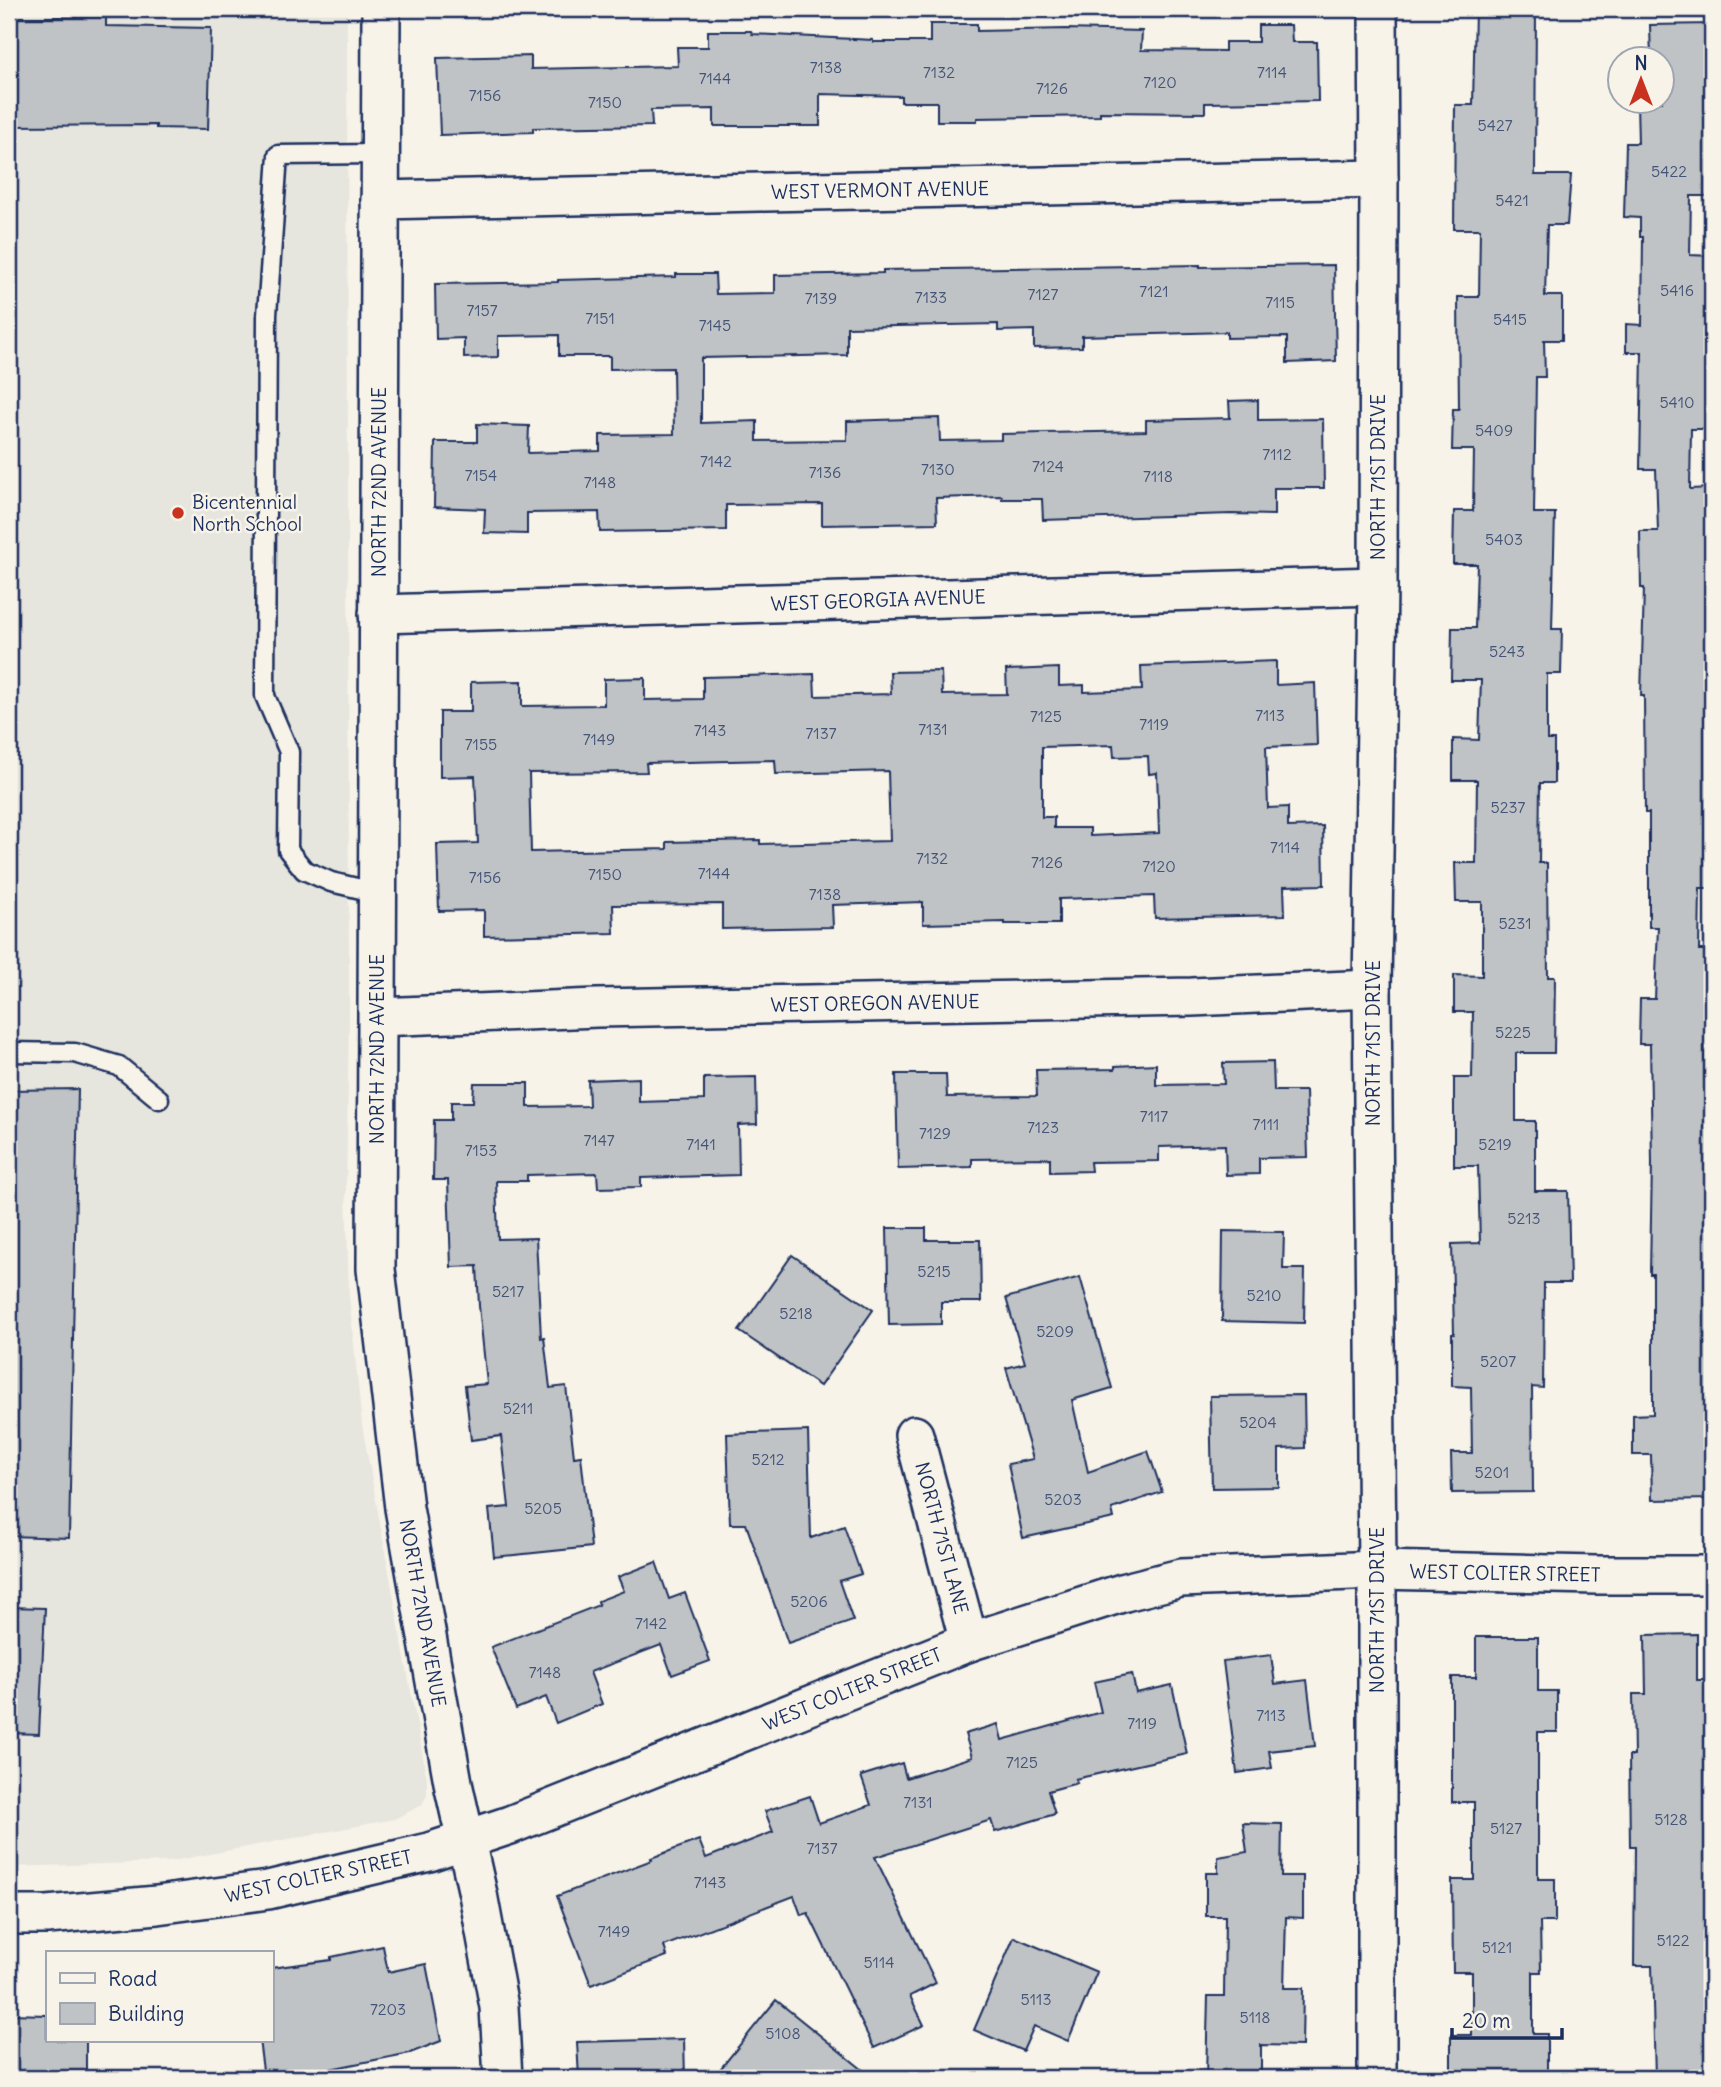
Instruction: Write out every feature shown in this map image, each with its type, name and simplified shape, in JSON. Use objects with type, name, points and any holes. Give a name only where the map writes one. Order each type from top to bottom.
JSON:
[{"type":"street","name":"NORTH 72ND AVENUE","points":[[381,9],[376,1269],[404,1508],[454,1788],[499,2007],[503,2078]]},
{"type":"street","name":"NORTH 71ST DRIVE","points":[[1377,2078],[1377,1570],[1372,989],[1378,586],[1378,9]]},
{"type":"street","name":"WEST VERMONT AVENUE","points":[[380,200],[1379,179]]},
{"type":"street","name":"WEST GEORGIA AVENUE","points":[[378,614],[1378,586]]},
{"type":"street","name":"WEST OREGON AVENUE","points":[[378,1017],[597,1008],[1178,997],[1372,989]]},
{"type":"street","name":"NORTH 71ST LANE","points":[[914,1435],[969,1642]]},
{"type":"street","name":"WEST COLTER STREET","points":[[9,1915],[47,1915],[158,1905],[268,1890],[429,1852],[510,1825],[969,1642],[1125,1592],[1181,1578],[1377,1570],[1712,1575]]},
{"type":"lane","points":[[378,893],[331,882],[304,870],[288,850],[289,752],[265,696],[267,315],[278,155],[380,154]]},
{"type":"lane","points":[[9,1052],[75,1053],[119,1066],[159,1099]]},
{"type":"shaded area","points":[[9,9],[347,9],[349,1018],[346,1188],[349,1296],[362,1425],[427,1779],[427,1794],[422,1805],[394,1819],[167,1862],[9,1867]]},
{"type":"building","points":[[1475,9],[1536,9],[1535,175],[1571,175],[1567,225],[1547,225],[1545,296],[1562,296],[1562,340],[1544,340],[1545,377],[1536,377],[1534,513],[1555,513],[1552,629],[1562,629],[1561,674],[1547,674],[1547,740],[1554,740],[1554,783],[1540,783],[1539,863],[1547,863],[1548,977],[1555,977],[1554,1053],[1516,1053],[1516,1121],[1535,1121],[1535,1191],[1568,1191],[1570,1283],[1544,1283],[1543,1388],[1532,1387],[1533,1492],[1452,1493],[1451,1453],[1472,1453],[1471,1387],[1452,1386],[1452,1244],[1480,1243],[1478,1166],[1454,1166],[1454,1078],[1472,1078],[1473,1012],[1454,1012],[1454,975],[1482,976],[1482,902],[1456,902],[1455,863],[1476,863],[1477,780],[1453,780],[1453,739],[1479,740],[1481,680],[1451,680],[1452,628],[1475,628],[1477,564],[1453,564],[1454,511],[1473,511],[1474,450],[1452,450],[1453,409],[1459,409],[1458,297],[1479,297],[1480,229],[1454,229],[1455,105],[1473,105]]},
{"type":"building","points":[[9,17],[106,17],[106,26],[211,28],[208,129],[156,128],[156,125],[9,126]]},
{"type":"building","points":[[930,24],[977,24],[977,31],[1142,31],[1141,50],[1225,51],[1225,42],[1258,42],[1258,25],[1291,25],[1292,42],[1317,42],[1318,101],[1205,103],[1205,113],[1100,112],[1100,116],[937,121],[937,102],[901,102],[901,96],[820,94],[820,126],[714,126],[714,109],[651,110],[652,126],[533,128],[533,132],[440,135],[437,58],[531,56],[531,69],[678,66],[677,47],[708,47],[708,31],[751,31],[752,34],[873,42],[930,42]]},
{"type":"building","points":[[1712,24],[1712,196],[1691,196],[1690,255],[1712,256],[1712,429],[1691,429],[1690,489],[1712,488],[1712,888],[1700,888],[1699,950],[1712,950],[1712,1046],[1705,1046],[1706,1115],[1712,1114],[1712,1499],[1652,1500],[1651,1455],[1633,1455],[1633,1415],[1653,1414],[1650,1044],[1639,1044],[1640,999],[1655,999],[1658,927],[1649,927],[1649,813],[1645,813],[1644,696],[1641,696],[1644,588],[1641,588],[1640,531],[1658,531],[1656,469],[1640,469],[1642,352],[1626,352],[1626,324],[1642,325],[1643,237],[1640,237],[1640,218],[1624,217],[1626,143],[1638,143],[1637,116],[1676,116],[1676,46],[1651,46],[1650,25]]},
{"type":"building","points":[[1334,265],[1336,361],[1287,363],[1287,337],[1227,338],[1227,332],[1082,336],[1082,347],[1034,348],[1034,330],[998,331],[998,324],[847,327],[847,355],[701,358],[701,423],[757,421],[757,441],[847,440],[847,421],[939,418],[940,441],[1001,440],[1001,434],[1146,431],[1146,420],[1230,418],[1229,401],[1258,400],[1258,420],[1323,419],[1324,488],[1274,488],[1274,515],[1043,520],[1042,499],[1002,499],[1002,496],[936,498],[937,523],[822,525],[822,504],[726,505],[726,530],[600,532],[599,512],[527,513],[527,534],[484,533],[485,509],[434,507],[435,442],[477,442],[477,424],[529,426],[528,453],[600,451],[600,435],[674,434],[673,368],[610,369],[610,356],[559,356],[559,335],[498,336],[498,357],[464,358],[464,338],[436,339],[435,284],[558,282],[715,274],[716,294],[775,293],[775,275],[883,273],[883,270]]},
{"type":"building","points":[[1276,661],[1276,685],[1315,683],[1317,745],[1266,747],[1268,808],[1288,807],[1288,827],[1323,826],[1324,885],[1284,886],[1285,915],[1155,918],[1154,896],[1059,899],[1059,924],[923,924],[923,902],[832,905],[833,927],[722,929],[722,904],[613,905],[614,933],[484,936],[484,910],[439,911],[437,844],[478,843],[475,776],[440,777],[440,712],[471,712],[471,682],[522,681],[522,706],[604,705],[604,679],[645,678],[645,700],[703,699],[703,677],[814,674],[815,696],[891,694],[890,672],[941,671],[942,695],[1007,694],[1006,670],[1059,668],[1059,686],[1084,685],[1084,692],[1142,690],[1141,666]],"holes":[[[1113,745],[1114,757],[1148,756],[1149,774],[1157,773],[1159,833],[1090,836],[1090,828],[1054,828],[1054,817],[1042,817],[1042,747]],[[775,760],[776,774],[888,771],[890,841],[760,844],[760,840],[667,842],[667,849],[531,852],[529,773],[647,772],[646,763]]]},
{"type":"building","points":[[1273,1062],[1274,1091],[1306,1091],[1308,1157],[1259,1158],[1259,1174],[1226,1175],[1225,1145],[1159,1147],[1159,1161],[1090,1162],[1091,1171],[1050,1172],[1050,1158],[972,1159],[972,1167],[898,1169],[896,1074],[946,1074],[947,1097],[1037,1096],[1036,1070],[1115,1069],[1115,1066],[1156,1064],[1156,1085],[1224,1084],[1223,1063]]},
{"type":"building","points":[[756,1077],[757,1124],[738,1125],[739,1175],[641,1178],[641,1187],[598,1188],[597,1173],[527,1175],[527,1181],[496,1181],[498,1239],[536,1238],[541,1338],[544,1337],[550,1388],[566,1386],[574,1457],[581,1456],[591,1547],[494,1557],[489,1509],[509,1507],[501,1436],[471,1440],[465,1386],[487,1384],[477,1266],[451,1267],[448,1180],[433,1180],[434,1120],[451,1120],[451,1102],[473,1102],[474,1083],[528,1083],[528,1107],[589,1106],[588,1080],[639,1078],[639,1102],[704,1100],[704,1078]]},
{"type":"building","points":[[78,1089],[69,1538],[9,1536],[9,1090]]},
{"type":"building","points":[[887,1228],[926,1228],[926,1240],[980,1240],[981,1302],[941,1302],[941,1324],[889,1325]]},
{"type":"building","points":[[1223,1231],[1284,1232],[1283,1269],[1305,1269],[1304,1323],[1222,1321]]},
{"type":"building","points":[[792,1255],[873,1310],[820,1386],[739,1331]]},
{"type":"building","points":[[1080,1277],[1112,1388],[1072,1400],[1088,1472],[1148,1451],[1162,1492],[1112,1509],[1114,1518],[1023,1538],[1008,1464],[1033,1459],[1006,1368],[1025,1363],[1006,1298]]},
{"type":"building","points":[[1304,1395],[1305,1448],[1279,1449],[1279,1487],[1212,1488],[1210,1396]]},
{"type":"building","points":[[808,1431],[811,1538],[844,1526],[861,1574],[839,1581],[853,1621],[788,1643],[746,1524],[730,1524],[727,1434]]},
{"type":"building","points":[[656,1562],[669,1599],[685,1593],[710,1661],[672,1675],[661,1645],[590,1672],[602,1704],[556,1723],[546,1697],[516,1709],[491,1647],[599,1605],[598,1601],[624,1591],[618,1577]]},
{"type":"building","points":[[9,1607],[45,1608],[39,1734],[9,1733]]},
{"type":"building","points":[[1697,1634],[1697,1680],[1712,1680],[1712,1725],[1706,1726],[1707,1793],[1712,1793],[1712,1846],[1708,1846],[1708,1915],[1712,1915],[1712,2078],[1655,2078],[1652,1966],[1634,1966],[1635,1846],[1630,1846],[1629,1756],[1634,1756],[1633,1694],[1646,1694],[1645,1635]]},
{"type":"building","points":[[1476,1637],[1538,1637],[1538,1691],[1557,1691],[1557,1732],[1538,1732],[1538,1879],[1555,1879],[1555,1922],[1540,1922],[1541,1972],[1533,1972],[1533,2034],[1547,2034],[1547,2077],[1451,2077],[1451,2035],[1472,2035],[1472,1972],[1453,1972],[1452,1880],[1474,1880],[1474,1802],[1452,1802],[1452,1677],[1476,1677]]},
{"type":"building","points":[[1271,1655],[1275,1684],[1307,1680],[1315,1746],[1269,1751],[1272,1768],[1237,1773],[1223,1661]]},
{"type":"building","points":[[1132,1674],[1136,1693],[1172,1685],[1187,1754],[1075,1779],[1077,1783],[1048,1791],[1055,1814],[995,1832],[991,1820],[875,1857],[936,1983],[910,1996],[924,2025],[874,2048],[808,1913],[801,1915],[794,1896],[664,1946],[667,1956],[591,1985],[557,1896],[699,1840],[706,1858],[773,1832],[765,1811],[810,1796],[819,1823],[871,1805],[861,1776],[902,1763],[906,1778],[972,1757],[965,1734],[998,1724],[1002,1740],[1101,1712],[1094,1682]]},
{"type":"building","points":[[1243,1823],[1282,1824],[1281,1876],[1303,1876],[1303,1918],[1286,1917],[1284,1988],[1303,1988],[1302,2046],[1261,2045],[1261,2078],[1206,2078],[1208,1996],[1224,1996],[1225,1916],[1206,1916],[1206,1873],[1218,1873],[1218,1857],[1247,1852]]},
{"type":"building","points":[[1014,1937],[1097,1972],[1068,2041],[1034,2026],[1023,2051],[974,2030]]},
{"type":"building","points":[[383,1946],[388,1972],[426,1964],[441,2041],[410,2053],[315,2072],[264,2078],[259,2042],[273,2042],[273,1968],[331,1960],[331,1957]]},
{"type":"building","points":[[776,2000],[873,2078],[713,2078]]},
{"type":"building","points":[[9,2014],[46,2015],[46,2042],[86,2042],[86,2078],[9,2078]]},
{"type":"building","points":[[684,2039],[685,2078],[579,2078],[577,2042]]},
{"type":"place","name":"Bicentennial North School","points":[[178,513]]}]
